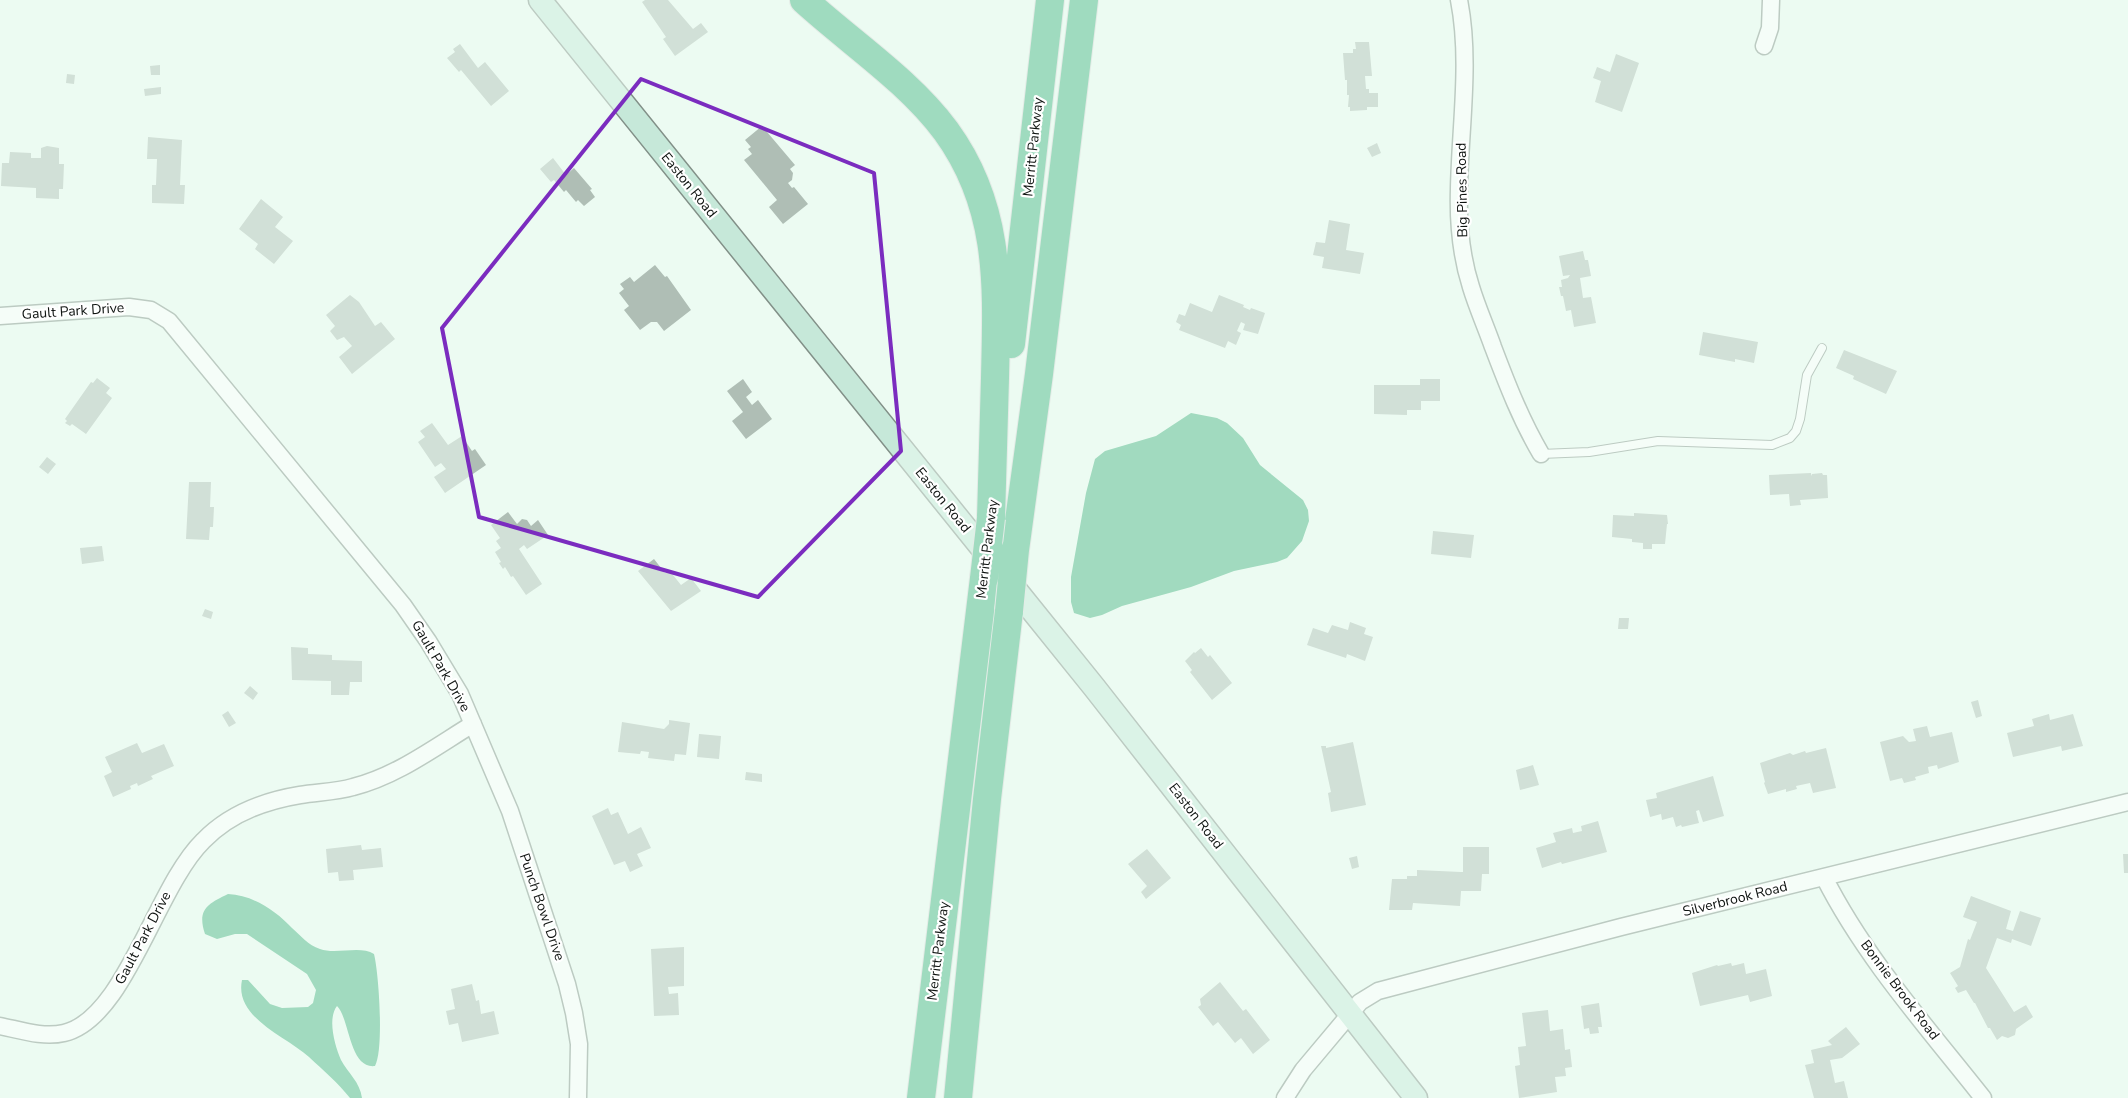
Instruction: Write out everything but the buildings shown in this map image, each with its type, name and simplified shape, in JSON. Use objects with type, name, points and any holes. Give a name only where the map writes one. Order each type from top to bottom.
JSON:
[{"type":"highway","points":[[804,0],[915,95],[959,150],[979,193],[988,222],[996,268],[991,518]]},
{"type":"highway","name":"Merritt Parkway","points":[[921,1098],[984,578],[1050,0]]},
{"type":"highway","name":"Merritt Parkway","points":[[958,1098],[987,798],[1015,550],[1041,355],[1084,0]]},
{"type":"main road","name":"Easton Road","points":[[540,0],[1094,687],[1416,1098]]},
{"type":"street","name":"Big Pines Road","points":[[1459,0],[1462,16],[1464,54],[1459,191],[1460,227],[1466,265],[1470,286],[1510,394],[1527,431],[1541,454]]},
{"type":"street","points":[[1764,46],[1770,28],[1771,0]]},
{"type":"street","name":"Gault Park Drive","points":[[0,316],[128,306],[151,310],[169,320],[411,616],[440,659],[473,724],[389,774],[354,787],[263,803],[246,810],[222,824],[200,843],[186,861],[164,898],[124,976],[105,1005],[94,1017],[78,1028],[57,1035],[32,1033],[0,1026]]},
{"type":"street","name":"Punch Bowl Drive","points":[[473,724],[510,812],[567,984],[579,1044],[578,1098]]},
{"type":"street","name":"Silverbrook Road","points":[[1286,1098],[1303,1070],[1360,1002],[1378,991],[1621,927],[2128,802]]},
{"type":"street","name":"Bonnie Brook Road","points":[[1824,877],[1840,910],[1889,978],[1983,1098]]},
{"type":"lane","points":[[1541,454],[1589,452],[1658,440],[1772,446],[1790,438],[1796,431],[1800,419],[1807,375],[1822,348]]},
{"type":"highlighted area","points":[[641,79],[874,173],[901,451],[758,597],[479,517],[442,328]]},
{"type":"shaded area","points":[[1191,413],[1217,418],[1227,423],[1243,438],[1260,465],[1303,500],[1308,510],[1309,521],[1302,541],[1287,558],[1277,562],[1234,571],[1191,587],[1122,606],[1102,615],[1090,618],[1074,613],[1071,602],[1071,577],[1086,493],[1095,459],[1105,451],[1156,436]]},
{"type":"shaded area","points":[[228,894],[246,897],[263,905],[279,916],[305,940],[320,949],[326,951],[362,950],[374,954],[379,994],[380,1029],[378,1057],[375,1066],[366,1065],[360,1060],[337,1006],[334,1011],[332,1025],[334,1040],[341,1060],[359,1087],[362,1098],[350,1098],[309,1057],[264,1025],[246,1005],[242,993],[242,980],[248,980],[270,1004],[282,1008],[308,1007],[313,1003],[316,990],[307,974],[247,934],[235,934],[217,939],[205,934],[202,919],[203,913],[214,901]]}]
